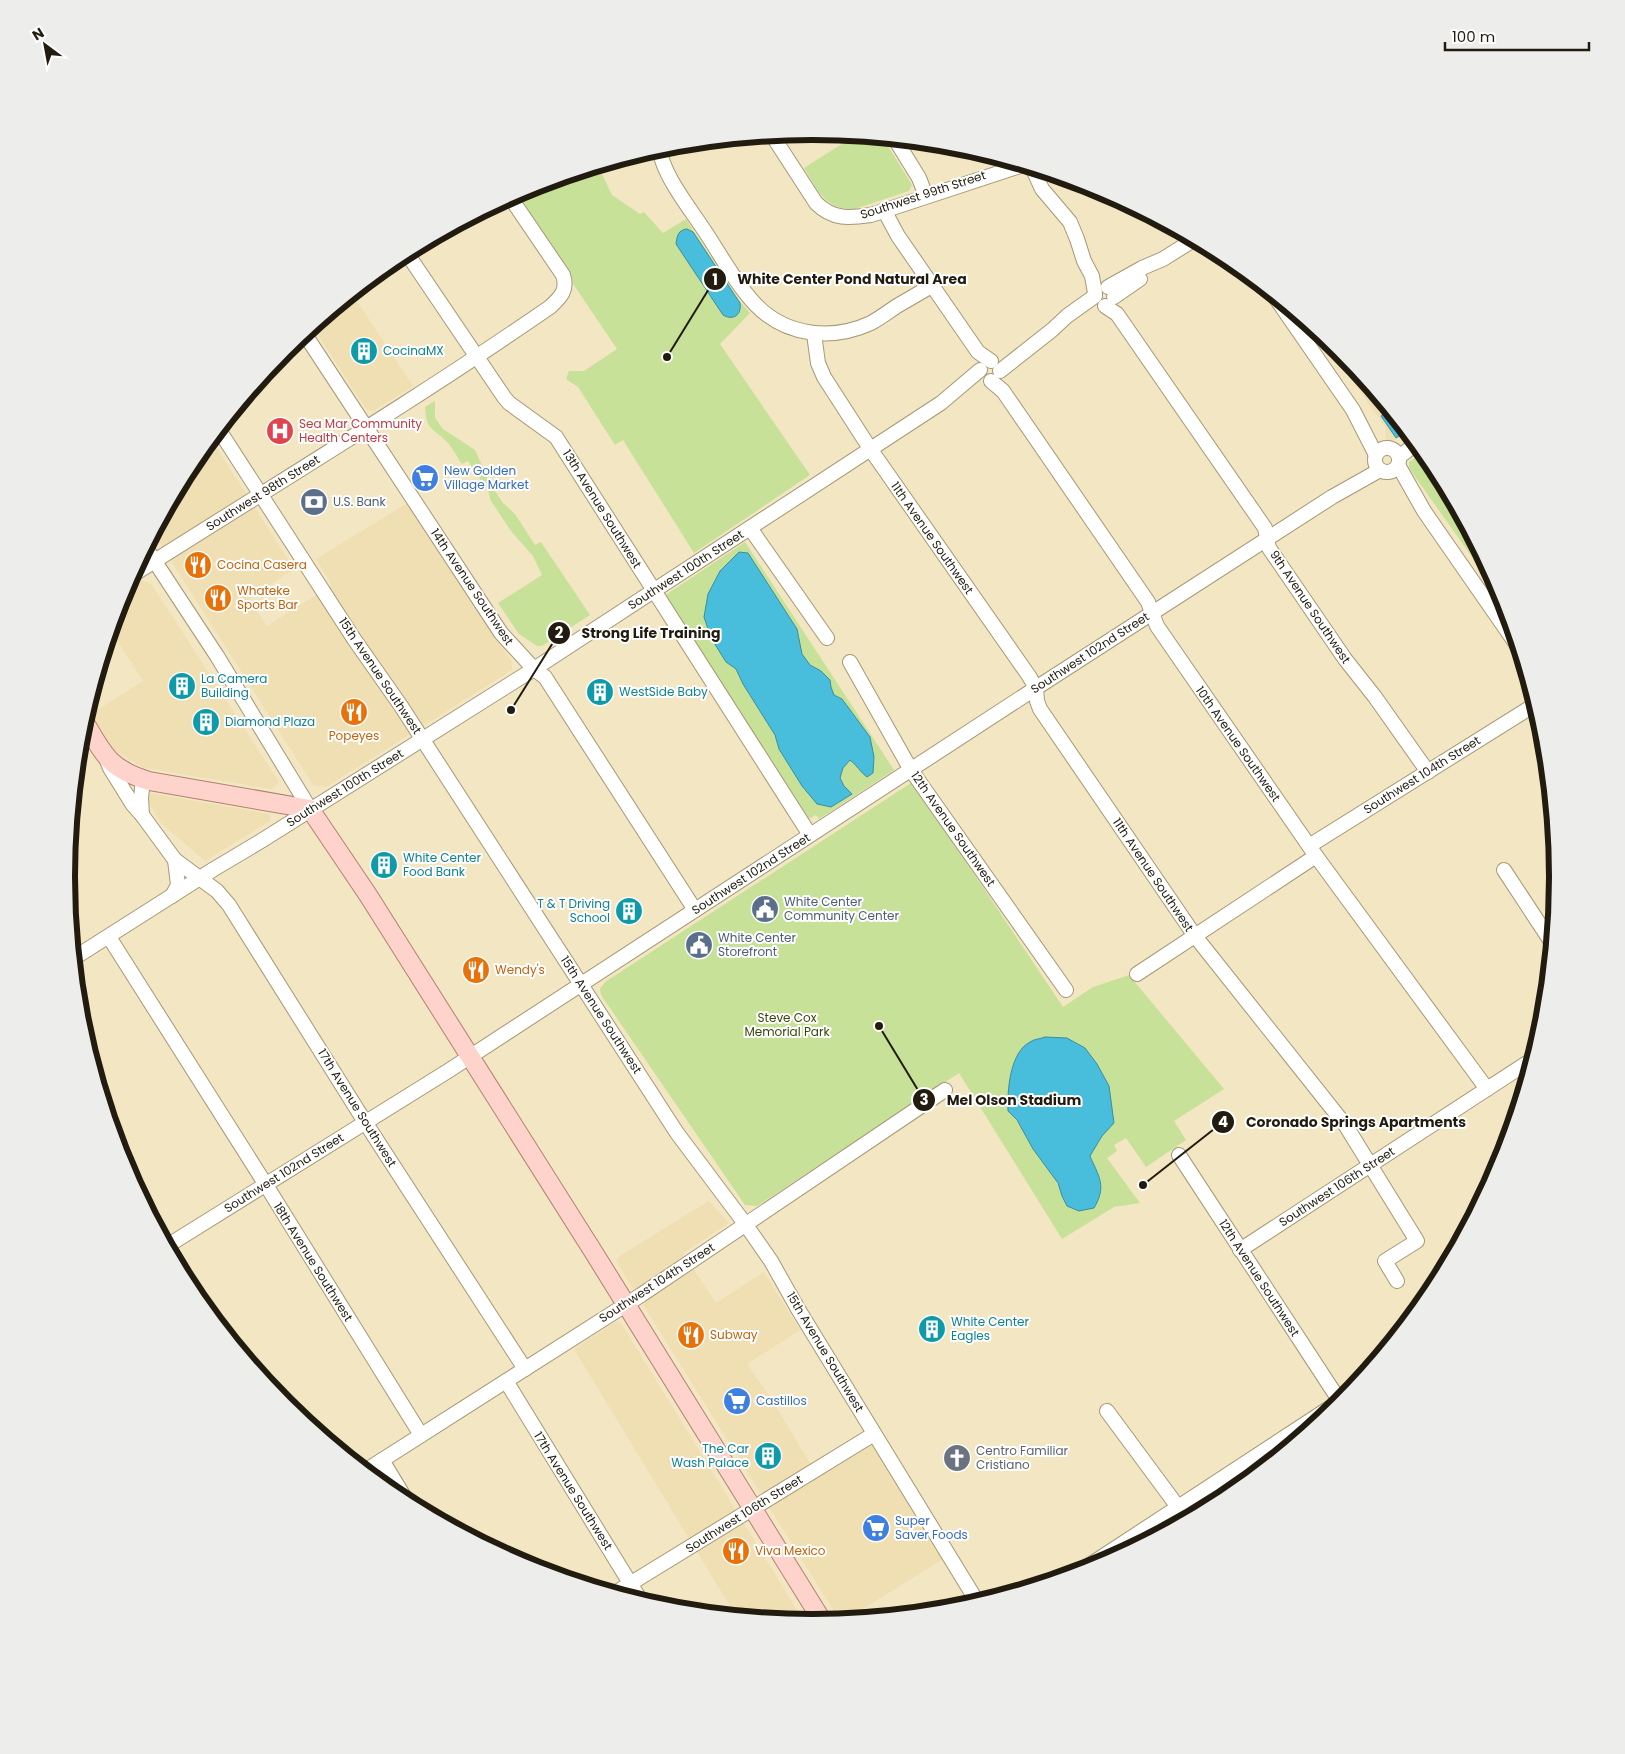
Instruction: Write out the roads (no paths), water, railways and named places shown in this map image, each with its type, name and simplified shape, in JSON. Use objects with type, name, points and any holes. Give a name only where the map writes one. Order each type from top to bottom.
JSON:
[{"type":"main road","name":"17th Avenue Southwest","points":[[90,731],[106,757],[122,771],[143,779]]},
{"type":"main road","points":[[143,779],[310,809],[470,1056],[818,1614]]},
{"type":"street","name":"Southwest 99th Street","points":[[776,141],[816,203],[824,211],[845,218],[871,215],[1013,168]]},
{"type":"street","points":[[899,145],[919,178],[926,196]]},
{"type":"street","points":[[661,156],[664,166],[683,199],[755,304],[789,327],[814,334],[854,329],[872,322],[933,285]]},
{"type":"street","name":"9th Avenue Southwest","points":[[1035,175],[1042,189],[1070,222],[1084,261],[1092,276],[1265,528],[1269,548],[1345,659],[1375,696],[1428,772]]},
{"type":"street","name":"Southwest 98th Street","points":[[143,568],[367,428],[550,307],[559,299],[565,289],[563,275],[514,203]]},
{"type":"street","points":[[884,210],[898,236],[990,371]]},
{"type":"street","name":"Southwest 100th Street","points":[[79,955],[534,669],[990,371],[1022,355],[1046,334],[1072,322],[1142,268],[1163,259],[1188,243]]},
{"type":"street","name":"13th Avenue Southwest","points":[[411,259],[509,403],[556,437],[810,835]]},
{"type":"street","points":[[1285,312],[1508,632]]},
{"type":"street","name":"11th Avenue Southwest","points":[[814,334],[818,363],[824,376],[871,450],[1036,688],[1040,709],[1195,936],[1346,1126],[1417,1241],[1385,1261],[1397,1281]]},
{"type":"street","name":"14th Avenue Southwest","points":[[308,340],[501,633],[534,669],[545,677],[695,910]]},
{"type":"street","name":"10th Avenue Southwest","points":[[990,371],[1148,602],[1156,626],[1312,851],[1487,1089]]},
{"type":"street","name":"15th Avenue Southwest","points":[[222,435],[677,1133],[771,1261],[974,1596]]},
{"type":"street","name":"Southwest 102nd Street","points":[[172,1243],[470,1056],[1268,539],[1409,443]]},
{"type":"street","name":"Southwest 102nd Street","points":[[1387,459],[1411,446]]},
{"type":"street","points":[[750,528],[827,638]]},
{"type":"street","points":[[150,554],[217,656],[310,809]]},
{"type":"street","name":"12th Avenue Southwest","points":[[850,662],[912,770],[1066,990]]},
{"type":"street","name":"Southwest 104th Street","points":[[1137,974],[1195,936],[1312,851],[1428,772],[1530,708]]},
{"type":"street","name":"17th Avenue Southwest","points":[[106,757],[124,793],[175,860],[217,891],[229,905],[365,1122],[524,1369]]},
{"type":"street","points":[[142,815],[143,779]]},
{"type":"street","name":"17th Avenue Southwest","points":[[172,896],[178,885],[175,860]]},
{"type":"street","points":[[1504,870],[1547,936]]},
{"type":"street","name":"18th Avenue Southwest","points":[[108,937],[266,1185],[421,1436]]},
{"type":"street","name":"Southwest 106th Street","points":[[1240,1250],[1526,1064]]},
{"type":"street","name":"Southwest 104th Street","points":[[371,1467],[626,1304],[945,1090]]},
{"type":"street","name":"12th Avenue Southwest","points":[[1179,1155],[1336,1396]]},
{"type":"street","name":"17th Avenue Southwest","points":[[506,1381],[635,1592]]},
{"type":"street","points":[[1107,1411],[1178,1507]]},
{"type":"street","points":[[1130,1542],[1178,1507],[1307,1423]]},
{"type":"street","name":"Southwest 106th Street","points":[[622,1589],[874,1434]]},
{"type":"street","points":[[382,1460],[398,1486]]},
{"type":"water","points":[[687,229],[693,232],[740,303],[740,311],[736,316],[727,317],[723,315],[676,244],[679,234]]},
{"type":"water","points":[[1385,413],[1402,434],[1396,438],[1381,416]]},
{"type":"water","points":[[739,552],[748,553],[797,629],[802,654],[810,665],[821,671],[830,680],[834,695],[842,699],[870,737],[874,757],[873,773],[867,777],[850,760],[843,768],[840,778],[844,786],[852,794],[831,807],[817,804],[802,786],[779,749],[775,735],[743,684],[736,669],[726,662],[711,638],[704,617],[708,594],[720,571]]},
{"type":"water","points":[[1045,1037],[1067,1038],[1085,1048],[1097,1064],[1109,1086],[1114,1123],[1102,1136],[1090,1156],[1099,1176],[1101,1187],[1094,1208],[1079,1211],[1067,1206],[1058,1183],[1033,1149],[1017,1120],[1008,1111],[1009,1083],[1018,1054],[1023,1047],[1033,1040]]},
{"type":"place","name":"CocinaMX","points":[[364,351]]},
{"type":"place","name":"White Center Pond Natural Area","points":[[667,357]]},
{"type":"place","name":"Sea Mar Community Health Centers","points":[[280,431]]},
{"type":"place","name":"New Golden Village Market","points":[[425,478]]},
{"type":"place","name":"U.S. Bank","points":[[314,502]]},
{"type":"place","name":"Cocina Casera","points":[[198,565]]},
{"type":"place","name":"Whateke Sports Bar","points":[[218,598]]},
{"type":"place","name":"La Camera Building","points":[[182,686]]},
{"type":"place","name":"WestSide Baby","points":[[600,692]]},
{"type":"place","name":"Strong Life Training","points":[[511,710]]},
{"type":"place","name":"Popeyes","points":[[354,712]]},
{"type":"place","name":"Diamond Plaza","points":[[206,722]]},
{"type":"place","name":"White Center Food Bank","points":[[384,865]]},
{"type":"place","name":"White Center Community Center","points":[[765,909]]},
{"type":"place","name":"T & T Driving School","points":[[629,911]]},
{"type":"place","name":"White Center Storefront","points":[[699,945]]},
{"type":"place","name":"Wendy's","points":[[476,970]]},
{"type":"place","name":"Mel Olson Stadium","points":[[879,1026]]},
{"type":"place","name":"Coronado Springs Apartments","points":[[1143,1185]]},
{"type":"place","name":"White Center Eagles","points":[[932,1329]]},
{"type":"place","name":"Subway","points":[[691,1335]]},
{"type":"place","name":"Castillos","points":[[737,1401]]},
{"type":"place","name":"The Car Wash Palace","points":[[768,1456]]},
{"type":"place","name":"Centro Familiar Cristiano","points":[[957,1458]]},
{"type":"place","name":"Super Saver Foods","points":[[876,1528]]},
{"type":"place","name":"Viva Mexico","points":[[736,1551]]},
{"type":"park label","name":"Steve Cox Memorial Park","points":[[787,1025]]}]
